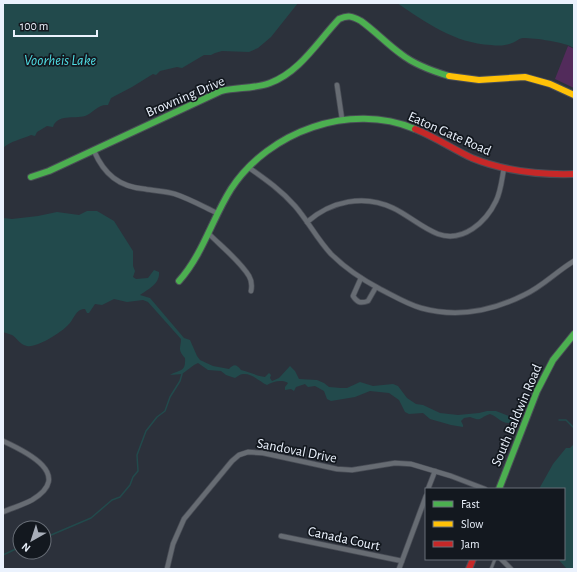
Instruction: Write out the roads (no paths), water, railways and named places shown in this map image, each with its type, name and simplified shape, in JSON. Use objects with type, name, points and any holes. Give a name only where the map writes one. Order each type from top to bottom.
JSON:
[{"type":"street","name":"Browning Drive","points":[[31,177],[50,171],[221,91],[261,85],[281,79],[296,66],[339,19],[348,16],[356,18],[366,24],[401,55],[419,66],[439,73],[451,77],[475,80],[526,77],[552,84],[574,95]]},
{"type":"street","points":[[338,85],[342,119]]},
{"type":"street","name":"Eaton Gate Road","points":[[179,281],[193,263],[232,186],[248,167],[277,144],[298,132],[313,126],[342,119],[379,120],[412,128],[474,158],[504,168],[529,172],[574,174]]},
{"type":"street","points":[[94,151],[106,172],[124,185],[161,190],[176,194],[217,213]]},
{"type":"street","points":[[248,167],[287,197],[332,254],[361,278],[400,300],[421,308],[441,312],[474,312],[490,309],[527,294],[574,261]]},
{"type":"street","points":[[307,222],[324,210],[338,203],[363,200],[377,202],[393,208],[438,234],[449,236],[457,235],[478,226],[486,216],[496,200],[504,168]]},
{"type":"street","points":[[208,233],[250,277],[252,284],[251,291]]},
{"type":"street","points":[[361,278],[353,296],[357,301],[362,303],[368,301],[376,287]]},
{"type":"street","name":"South Baldwin Road","points":[[499,488],[537,391],[553,360],[574,334]]},
{"type":"street","points":[[3,441],[29,455],[41,464],[48,472],[50,477],[47,486],[32,500],[3,512]]},
{"type":"street","name":"Sandoval Drive","points":[[167,569],[173,544],[184,519],[232,461],[239,455],[248,452],[263,453],[336,469],[352,470],[395,463],[411,464],[482,488]]},
{"type":"street","points":[[428,488],[435,471]]},
{"type":"street","points":[[399,569],[425,499]]},
{"type":"street","name":"Canada Court","points":[[281,536],[402,561]]},
{"type":"street","points":[[502,560],[511,569]]},
{"type":"water","name":"Voorheis Lake","points":[[3,3],[298,3],[271,37],[258,48],[249,52],[222,51],[211,55],[204,55],[182,68],[177,67],[160,71],[156,75],[153,74],[111,98],[108,105],[98,107],[88,115],[58,120],[53,127],[47,126],[37,132],[35,136],[31,135],[17,140],[3,148]]},
{"type":"water","points":[[397,3],[574,3],[574,48],[557,42],[528,38],[522,38],[510,44],[499,46],[465,40],[441,31]]},
{"type":"water","points":[[87,211],[97,211],[114,221],[133,251],[133,266],[135,271],[133,277],[136,279],[148,278],[154,270],[159,272],[156,283],[140,295],[150,298],[184,338],[190,340],[200,360],[213,366],[229,369],[235,365],[241,370],[265,377],[269,373],[272,381],[279,378],[290,366],[295,371],[299,379],[317,380],[329,387],[347,388],[360,382],[373,386],[393,384],[398,386],[407,398],[416,404],[423,405],[440,413],[458,415],[496,411],[514,418],[517,421],[508,423],[490,414],[479,419],[470,417],[464,418],[461,421],[463,427],[451,425],[430,419],[423,413],[409,414],[405,412],[399,400],[389,393],[370,391],[355,397],[331,401],[327,399],[324,391],[315,386],[308,387],[305,384],[296,387],[294,391],[291,389],[285,390],[288,383],[283,381],[277,381],[267,385],[250,375],[242,374],[235,378],[226,375],[221,371],[208,370],[198,363],[182,374],[170,375],[181,370],[185,363],[185,358],[180,350],[181,339],[148,302],[143,300],[127,302],[114,299],[102,305],[95,304],[89,313],[87,313],[85,309],[79,311],[65,328],[49,339],[37,345],[31,346],[20,343],[12,335],[3,332],[3,218],[12,219],[57,212],[79,215]]},
{"type":"water","points":[[574,444],[574,569],[567,569],[559,560],[565,560],[565,488],[540,488],[553,464],[566,448],[570,448]]},
{"type":"waterway","points":[[52,535],[91,518],[112,500],[120,497],[130,485],[133,477],[138,471],[137,455],[146,431],[157,417],[165,411],[170,397],[180,381],[182,374]]},
{"type":"waterway","points":[[559,420],[566,420],[573,427]]},
{"type":"waterway","points":[[517,421],[523,423]]},
{"type":"waterway","points":[[3,555],[12,551]]}]
